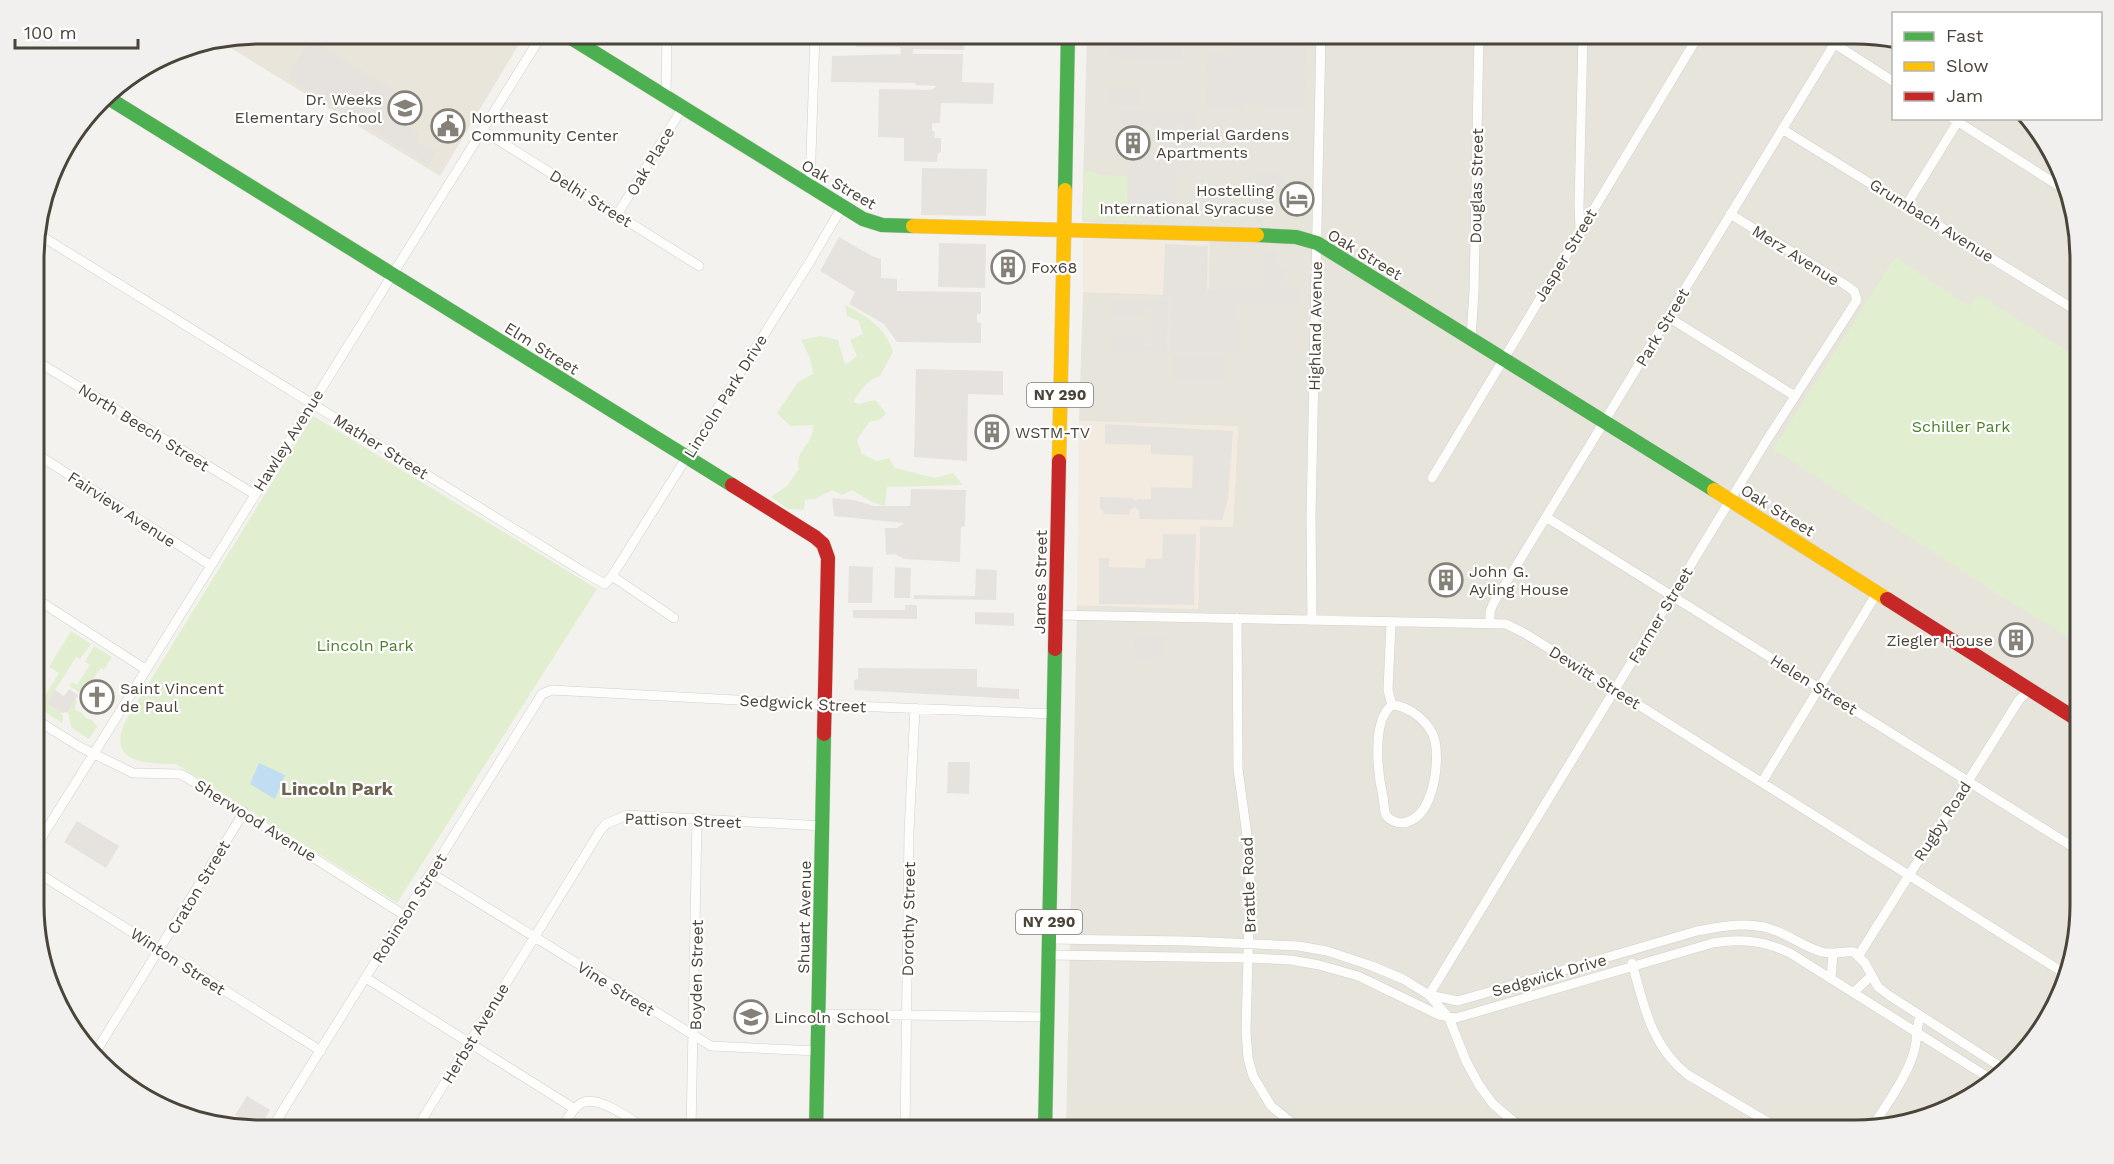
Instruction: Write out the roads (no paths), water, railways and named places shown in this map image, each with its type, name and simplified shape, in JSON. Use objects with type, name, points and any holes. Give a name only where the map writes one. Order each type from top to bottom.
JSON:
[{"type":"street","name":"Hawley Avenue","points":[[44,833],[536,44]]},
{"type":"street","name":"Oak Street","points":[[581,44],[810,188],[863,219],[886,226],[1296,237],[1317,243],[1730,500],[2070,716]]},
{"type":"street","points":[[666,96],[667,44]]},
{"type":"street","points":[[810,188],[815,44]]},
{"type":"street","name":"James Street","points":[[1045,1120],[1068,44]]},
{"type":"street","name":"Highland Avenue","points":[[1312,620],[1311,516],[1321,44]]},
{"type":"street","name":"Douglas Street","points":[[1471,339],[1479,44]]},
{"type":"street","points":[[1580,229],[1583,44]]},
{"type":"street","name":"Jasper Street","points":[[1432,478],[1693,44]]},
{"type":"street","points":[[1834,44],[1892,81]]},
{"type":"street","name":"Park Street","points":[[1490,623],[1493,604],[1834,44]]},
{"type":"street","name":"Elm Street","points":[[113,101],[815,537],[826,551],[828,558],[825,705]]},
{"type":"street","name":"Oak Place","points":[[617,215],[683,107]]},
{"type":"street","points":[[1907,204],[1957,120],[2057,185]]},
{"type":"street","name":"Grumbach Avenue","points":[[1782,129],[1907,204],[2070,307]]},
{"type":"street","name":"Delhi Street","points":[[482,130],[699,266]]},
{"type":"street","name":"Lincoln Park Drive","points":[[605,584],[811,260],[842,207]]},
{"type":"street","name":"Merz Avenue","points":[[1730,214],[1844,284],[1854,291],[1857,300]]},
{"type":"street","name":"Mather Street","points":[[45,238],[605,584]]},
{"type":"street","name":"Farmer Street","points":[[1429,995],[1672,594],[1794,396],[1857,300]]},
{"type":"street","points":[[1668,317],[1794,396]]},
{"type":"street","name":"North Beech Street","points":[[44,366],[254,494]]},
{"type":"street","name":"Fairview Avenue","points":[[44,459],[210,565]]},
{"type":"street","name":"Helen Street","points":[[1546,517],[2070,846]]},
{"type":"street","points":[[612,576],[674,618]]},
{"type":"street","points":[[1762,782],[1877,593]]},
{"type":"street","points":[[44,604],[145,669]]},
{"type":"street","name":"Dewitt Street","points":[[1055,615],[1506,624],[1614,689],[2060,971]]},
{"type":"street","name":"Brattle Road","points":[[1238,618],[1238,758],[1249,869],[1246,1031],[1248,1058],[1253,1076],[1271,1106],[1288,1120]]},
{"type":"street","points":[[1390,623],[1388,690],[1392,705]]},
{"type":"street","name":"Sedgwick Street","points":[[552,690],[825,705],[1054,714]]},
{"type":"street","name":"Robinson Street","points":[[277,1120],[542,694],[552,690]]},
{"type":"street","name":"Rugby Road","points":[[1859,955],[2019,700],[2030,690]]},
{"type":"street","name":"Shuart Avenue","points":[[816,1120],[825,705]]},
{"type":"street","points":[[1392,705],[1409,710],[1423,721],[1435,740],[1434,784],[1427,804],[1411,820],[1401,823],[1394,822],[1386,815],[1379,777],[1378,750],[1382,720],[1386,710],[1392,705]]},
{"type":"street","name":"Dorothy Street","points":[[905,1120],[909,832],[915,708]]},
{"type":"street","name":"Sherwood Avenue","points":[[44,724],[92,753],[134,773],[180,774],[186,777],[405,915]]},
{"type":"street","name":"Craton Street","points":[[98,1048],[244,812]]},
{"type":"street","name":"Pattison Street","points":[[534,936],[606,824],[627,815],[823,826]]},
{"type":"street","name":"Boyden Street","points":[[691,1120],[698,820]]},
{"type":"street","name":"Vine Street","points":[[431,873],[694,1037],[718,1048],[817,1051]]},
{"type":"street","name":"Winton Street","points":[[44,877],[321,1051]]},
{"type":"street","name":"Sedgwick Drive","points":[[1049,939],[1186,941],[1298,946],[1338,954],[1403,979],[1429,995],[1458,1001],[1697,931],[1730,925],[1752,925],[1776,930],[1820,952],[1833,954],[1850,952],[1859,955]]},
{"type":"street","name":"Herbst Avenue","points":[[422,1120],[534,936]]},
{"type":"street","name":"Sedgwick Drive","points":[[1449,1018],[1468,1015],[1713,943],[1749,939],[1772,944],[1790,953],[1986,1076]]},
{"type":"street","points":[[1123,940],[1123,957]]},
{"type":"street","points":[[1185,957],[1186,941]]},
{"type":"street","points":[[1629,952],[1652,1029],[1658,1043],[1675,1065],[1764,1120]]},
{"type":"street","points":[[1336,970],[1338,954]]},
{"type":"street","points":[[1831,979],[1833,954]]},
{"type":"street","points":[[1049,955],[1291,960],[1358,976],[1449,1018]]},
{"type":"street","points":[[1859,955],[1878,987],[1884,992],[1998,1066]]},
{"type":"street","points":[[1853,993],[1871,976]]},
{"type":"street","points":[[366,978],[574,1109]]},
{"type":"street","points":[[1429,995],[1449,1018],[1466,1061],[1479,1085],[1493,1104],[1512,1120]]},
{"type":"street","points":[[818,1014],[1047,1017]]},
{"type":"street","points":[[1877,1119],[1901,1082],[1915,1048],[1920,1015]]},
{"type":"street","points":[[567,1120],[581,1102],[589,1100],[599,1102],[630,1120]]},
{"type":"water","points":[[259,763],[285,775],[275,799],[250,784]]},
{"type":"place","name":"Dr. Weeks Elementary School","points":[[405,108]]},
{"type":"place","name":"Northeast Community Center","points":[[448,126]]},
{"type":"place","name":"Imperial Gardens Apartments","points":[[1133,143]]},
{"type":"place","name":"Hostelling International Syracuse","points":[[1297,199]]},
{"type":"place","name":"Fox68","points":[[1008,267]]},
{"type":"place","name":"WSTM-TV","points":[[992,432]]},
{"type":"place","name":"John G. Ayling House","points":[[1446,580]]},
{"type":"place","name":"Ziegler House","points":[[2016,640]]},
{"type":"place","name":"Saint Vincent de Paul","points":[[97,697]]},
{"type":"place","name":"Lincoln School","points":[[751,1017]]},
{"type":"district","name":"Lincoln Park","points":[[337,789]]},
{"type":"park label","name":"Schiller Park","points":[[1961,426]]}]
